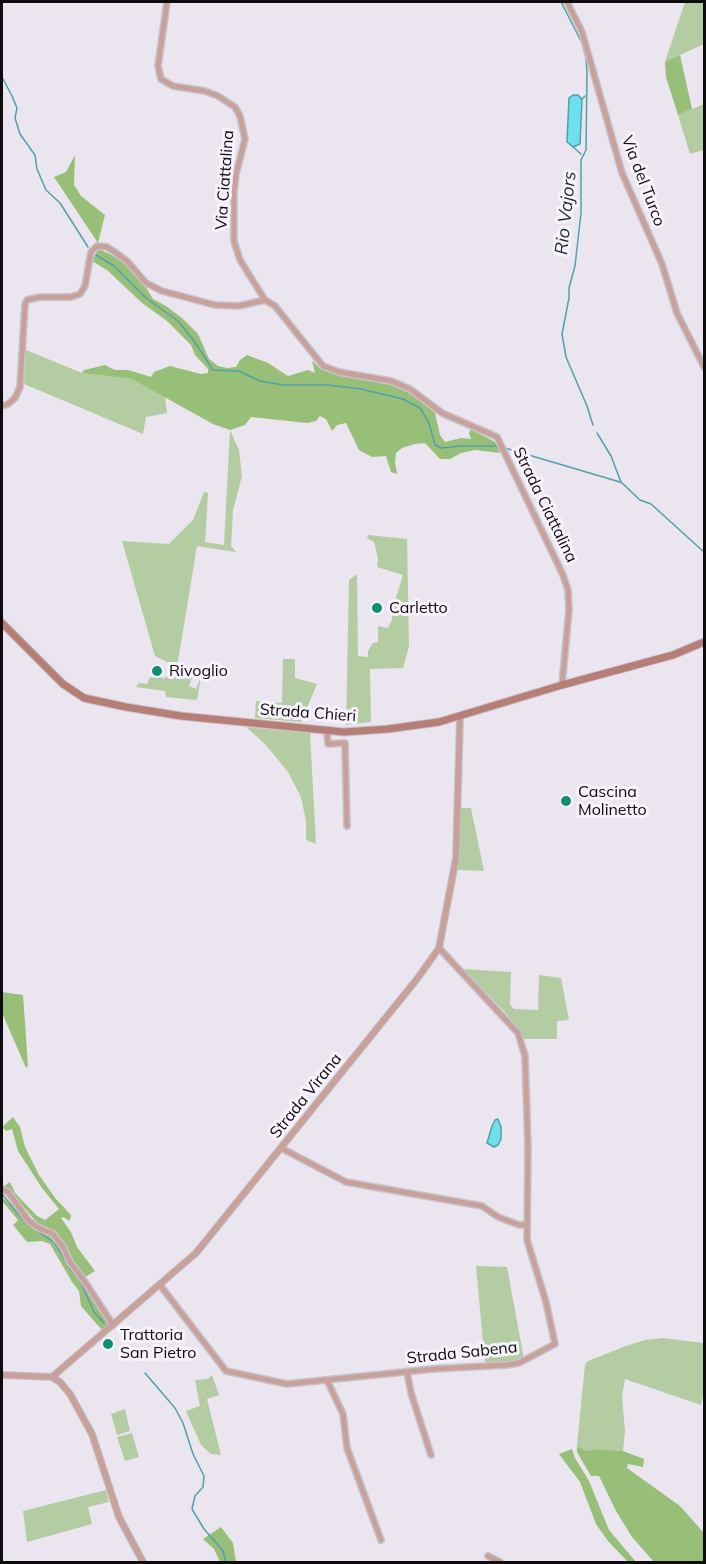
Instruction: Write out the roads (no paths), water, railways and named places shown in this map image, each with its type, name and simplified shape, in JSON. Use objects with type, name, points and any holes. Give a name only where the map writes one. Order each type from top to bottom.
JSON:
[{"type":"main road","name":"Strada Chieri","points":[[2,623],[63,684],[84,698],[126,708],[181,716],[344,732],[439,722],[662,658],[705,642]]},
{"type":"street","name":"Via Ciattalina","points":[[166,2],[158,66],[161,79],[173,86],[205,91],[218,96],[235,107],[240,116],[244,139],[236,174],[234,242],[240,260],[265,300]]},
{"type":"street","name":"Via del Turco","points":[[567,2],[582,32],[621,173],[662,264],[677,313],[705,367]]},
{"type":"street","points":[[2,406],[15,398],[20,387],[27,300],[40,297],[70,297],[80,294],[85,286],[92,251],[97,246],[107,247],[127,261],[146,283],[162,291],[214,305],[239,306],[265,300]]},
{"type":"street","name":"Strada Ciattalina","points":[[265,300],[275,306],[322,366],[339,372],[391,381],[410,389],[442,413],[497,437],[568,590],[562,685]]},
{"type":"street","name":"Strada Virana","points":[[52,1377],[196,1253],[417,979],[439,948],[456,858],[460,716]]},
{"type":"street","points":[[327,731],[328,744],[345,743],[347,825]]},
{"type":"street","name":"Strada Sabena","points":[[160,1285],[226,1371],[287,1384],[519,1363],[555,1344],[546,1302],[527,1240],[525,1056],[518,1033],[439,948]]},
{"type":"street","points":[[281,1148],[345,1182],[482,1206],[498,1217],[519,1225],[526,1225]]},
{"type":"street","points":[[2,1188],[8,1192],[28,1220],[53,1234],[113,1325]]},
{"type":"street","points":[[407,1372],[411,1393],[431,1455]]},
{"type":"street","points":[[2,1376],[52,1377],[60,1382],[70,1394],[92,1434],[119,1517],[143,1563]]},
{"type":"street","points":[[327,1380],[343,1414],[347,1448],[381,1540]]},
{"type":"street","points":[[488,1556],[500,1563]]},
{"type":"water","points":[[578,95],[582,99],[580,144],[573,147],[567,142],[569,98]]},
{"type":"water","points":[[498,1119],[501,1139],[494,1147],[487,1143],[492,1126]]},
{"type":"waterway","name":"Rio Vajors","points":[[561,2],[582,43],[587,72],[586,150],[581,160],[581,213],[575,266],[562,334],[566,357],[593,425]]},
{"type":"waterway","points":[[2,77],[17,108],[15,118],[20,134],[35,155],[37,169],[46,190],[60,203],[88,247]]},
{"type":"waterway","name":"Rio Vajors","points":[[582,99],[585,96]]},
{"type":"waterway","points":[[573,147],[581,154]]},
{"type":"waterway","points":[[96,255],[114,266],[146,298],[178,321],[213,370],[239,371],[260,381],[283,385],[328,385],[361,389],[403,399],[420,408],[429,423],[435,445],[441,448],[498,446]]},
{"type":"waterway","name":"Rio Vajors","points":[[597,433],[611,456],[621,482],[640,500],[651,504],[704,552]]},
{"type":"waterway","points":[[505,448],[620,482]]},
{"type":"waterway","points":[[2,1194],[26,1223],[55,1243],[71,1270],[80,1280],[94,1312],[104,1323]]},
{"type":"waterway","points":[[145,1373],[175,1408],[183,1423],[193,1454],[204,1476],[203,1487],[195,1496],[192,1509],[204,1529],[223,1551],[226,1562]]},
{"type":"place","name":"Carletto","points":[[377,608]]},
{"type":"place","name":"Rivoglio","points":[[157,671]]},
{"type":"place","name":"Cascina Molinetto","points":[[566,801]]},
{"type":"place","name":"Trattoria San Pietro","points":[[108,1344]]}]
